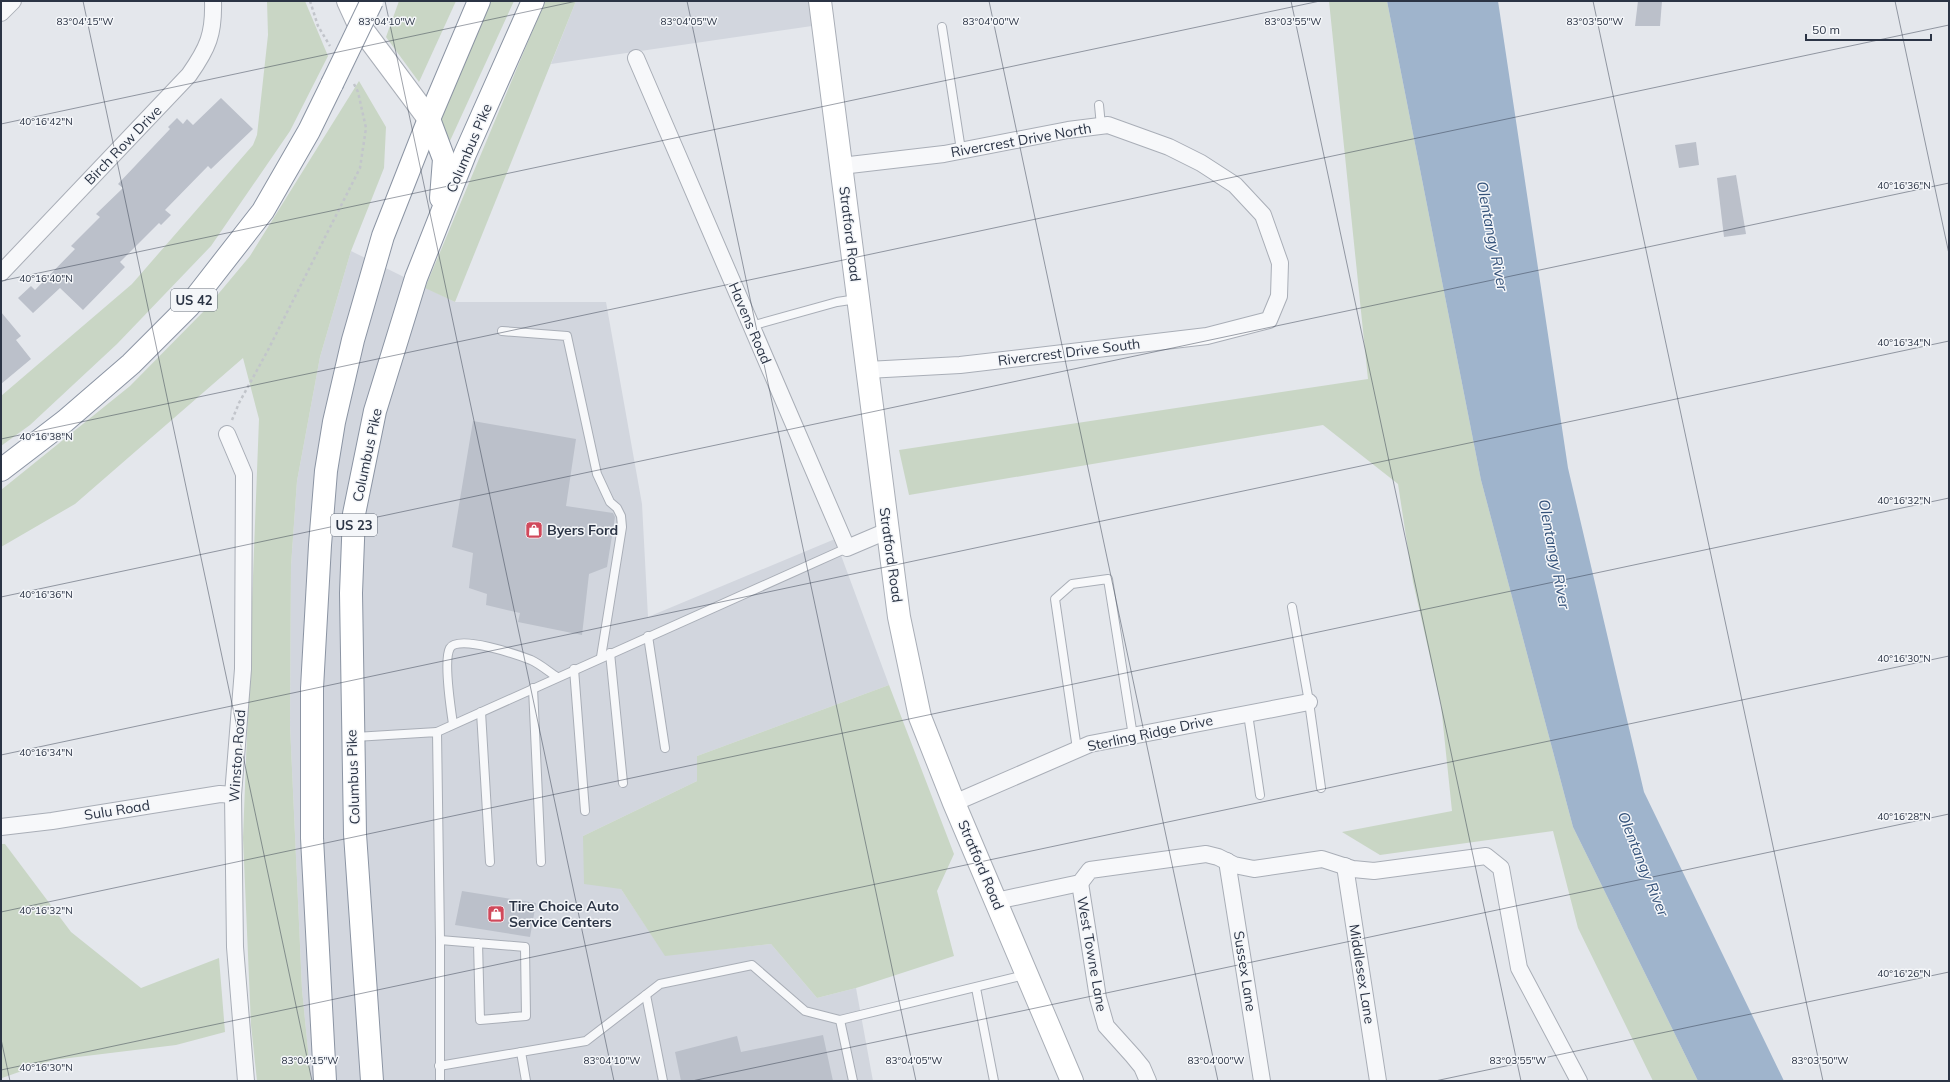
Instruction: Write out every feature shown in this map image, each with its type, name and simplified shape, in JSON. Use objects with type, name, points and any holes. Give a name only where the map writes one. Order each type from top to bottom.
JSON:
[{"type":"main road","points":[[348,1],[360,25],[429,119],[444,159],[439,217]]},
{"type":"main road","name":"US 42","points":[[1,470],[64,421],[132,364],[189,306],[263,211],[309,131],[341,81],[372,1]]},
{"type":"main road","name":"US 23","points":[[325,1081],[312,838],[312,688],[320,545],[326,471],[334,422],[353,340],[384,236],[429,119],[479,1]]},
{"type":"main road","name":"Columbus Pike","points":[[372,1081],[355,841],[352,737],[351,593],[354,514],[375,411],[400,324],[439,217],[533,1]]},
{"type":"main road","name":"Stratford Road","points":[[820,1],[866,370],[899,617],[920,717],[954,802],[1072,1081]]},
{"type":"street","points":[[1,13],[13,1]]},
{"type":"street","name":"Birch Row Drive","points":[[1,273],[189,75],[205,52],[214,22],[213,1]]},
{"type":"street","name":"Havens Road","points":[[636,58],[847,548]]},
{"type":"street","name":"Rivercrest Drive North","points":[[841,166],[961,150],[1068,130],[1101,126],[1108,126],[1169,147],[1201,162],[1235,185],[1263,215],[1280,263],[1279,296],[1269,320]]},
{"type":"street","name":"Rivercrest Drive South","points":[[866,370],[960,365],[1131,346],[1207,336],[1269,320]]},
{"type":"street","name":"Winston Road","points":[[227,434],[244,474],[243,669],[233,795],[235,947],[246,1081]]},
{"type":"street","points":[[847,548],[887,531]]},
{"type":"street","name":"Sterling Ridge Drive","points":[[954,802],[1090,744],[1309,702]]},
{"type":"street","name":"Sulu Road","points":[[1,827],[52,821],[204,796],[220,794],[233,795]]},
{"type":"street","name":"West Towne Lane","points":[[996,901],[1080,883],[1090,870],[1206,854],[1218,857],[1234,865],[1254,869],[1322,859],[1353,870],[1374,871],[1486,856],[1501,868],[1519,968],[1580,1081]]},
{"type":"street","name":"Sussex Lane","points":[[1227,861],[1262,1081]]},
{"type":"street","name":"Middlesex Lane","points":[[1345,866],[1378,1081]]},
{"type":"street","name":"West Towne Lane","points":[[1080,883],[1098,998],[1106,1026],[1142,1067],[1148,1081]]},
{"type":"lane","points":[[942,27],[961,150]]},
{"type":"lane","points":[[1099,105],[1101,126]]},
{"type":"lane","points":[[752,326],[837,302],[858,298]]},
{"type":"lane","points":[[502,331],[567,336],[597,474],[610,502],[618,508],[621,516],[622,527],[601,657]]},
{"type":"lane","points":[[352,737],[437,732],[574,669],[847,548]]},
{"type":"lane","points":[[1077,750],[1055,598],[1072,584],[1108,579],[1133,736]]},
{"type":"lane","points":[[1292,607],[1309,702],[1321,788]]},
{"type":"lane","points":[[648,636],[665,748]]},
{"type":"lane","points":[[453,724],[449,703],[448,653],[454,644],[467,642],[532,661],[557,677]]},
{"type":"lane","points":[[610,653],[623,783]]},
{"type":"lane","points":[[574,669],[585,811]]},
{"type":"lane","points":[[533,688],[541,862]]},
{"type":"lane","points":[[481,712],[490,862]]},
{"type":"lane","points":[[1248,714],[1260,795]]},
{"type":"lane","points":[[437,732],[440,940],[440,1081]]},
{"type":"lane","points":[[440,940],[478,943],[525,947],[526,1016],[480,1020],[478,943]]},
{"type":"lane","points":[[439,1066],[586,1041],[660,984],[752,965],[805,1011],[840,1020],[1027,975]]},
{"type":"lane","points":[[976,988],[994,1081]]},
{"type":"lane","points":[[646,995],[663,1081]]},
{"type":"lane","points":[[840,1020],[853,1081]]},
{"type":"lane","points":[[520,1052],[526,1081]]},
{"type":"path","points":[[310,1],[318,26],[334,52]]},
{"type":"path","points":[[227,434],[238,403],[267,352],[360,168],[366,128],[358,92],[341,81]]},
{"type":"shaded area","points":[[576,1],[809,1],[812,26],[551,64]]},
{"type":"shaded area","points":[[351,251],[455,302],[606,302],[642,504],[648,617],[835,539],[889,685],[697,756],[697,781],[583,836],[621,889],[665,955],[771,944],[817,998],[856,988],[873,1081],[311,1081],[302,989],[290,725],[291,566],[297,481],[320,357]]},
{"type":"green space","points":[[267,1],[305,1],[328,56],[290,131],[211,246],[117,344],[30,425],[1,446],[1,396],[132,284],[253,145],[257,135],[268,35]]},
{"type":"green space","points":[[399,1],[456,1],[419,82],[386,37]]},
{"type":"green space","points":[[490,1],[514,1],[449,143],[440,117]]},
{"type":"green space","points":[[545,1],[576,1],[455,302],[425,288]]},
{"type":"green space","points":[[1329,1],[1387,1],[1481,480],[1573,827],[1698,1081],[1653,1081],[1578,928],[1553,831],[1380,855],[1342,832],[1452,811],[1441,705],[1413,582],[1398,484],[1323,425],[909,495],[899,450],[1368,379]]},
{"type":"green space","points":[[359,81],[386,127],[384,168],[351,251],[320,357],[297,481],[291,566],[290,725],[302,989],[311,1081],[257,1081],[251,1025],[243,838],[259,419],[243,358],[75,504],[1,547],[1,490],[130,386],[204,311],[250,256]]},
{"type":"green space","points":[[889,685],[954,854],[937,891],[954,956],[856,988],[817,998],[771,944],[665,956],[621,889],[584,884],[583,836],[697,781],[697,756]]},
{"type":"green space","points":[[1,844],[5,844],[71,932],[141,988],[219,958],[225,1032],[176,1045],[53,1060],[2,1078]]},
{"type":"water","name":"Olentangy River","points":[[1387,1],[1498,1],[1568,468],[1644,792],[1784,1081],[1698,1081],[1573,827],[1481,480]]},
{"type":"building","points":[[1638,1],[1662,1],[1660,26],[1635,26]]},
{"type":"building","points":[[221,98],[253,129],[211,169],[208,166],[165,210],[171,215],[161,225],[159,223],[120,262],[125,267],[83,310],[60,288],[33,313],[18,298],[31,286],[35,290],[75,249],[71,246],[100,217],[96,214],[123,188],[118,184],[170,129],[168,127],[177,118],[183,124],[187,119],[193,125]]},
{"type":"building","points":[[1696,142],[1699,165],[1679,168],[1675,145]]},
{"type":"building","points":[[1736,175],[1746,234],[1724,237],[1717,178]]},
{"type":"building","points":[[1,312],[21,336],[16,340],[31,359],[1,384]]},
{"type":"building","name":"Byers Ford","points":[[473,421],[576,439],[566,506],[613,513],[615,517],[607,567],[589,574],[582,635],[518,622],[520,613],[486,605],[487,594],[469,588],[473,553],[452,547]]},
{"type":"building","name":"Tire Choice Auto Service Centers","points":[[462,891],[536,903],[530,937],[455,925]]},
{"type":"building","points":[[823,1035],[833,1081],[681,1081],[675,1052],[737,1036],[741,1052]]},
{"type":"place","name":"Byers Ford","points":[[534,530]]},
{"type":"place","name":"Tire Choice Auto Service Centers","points":[[496,914]]}]
